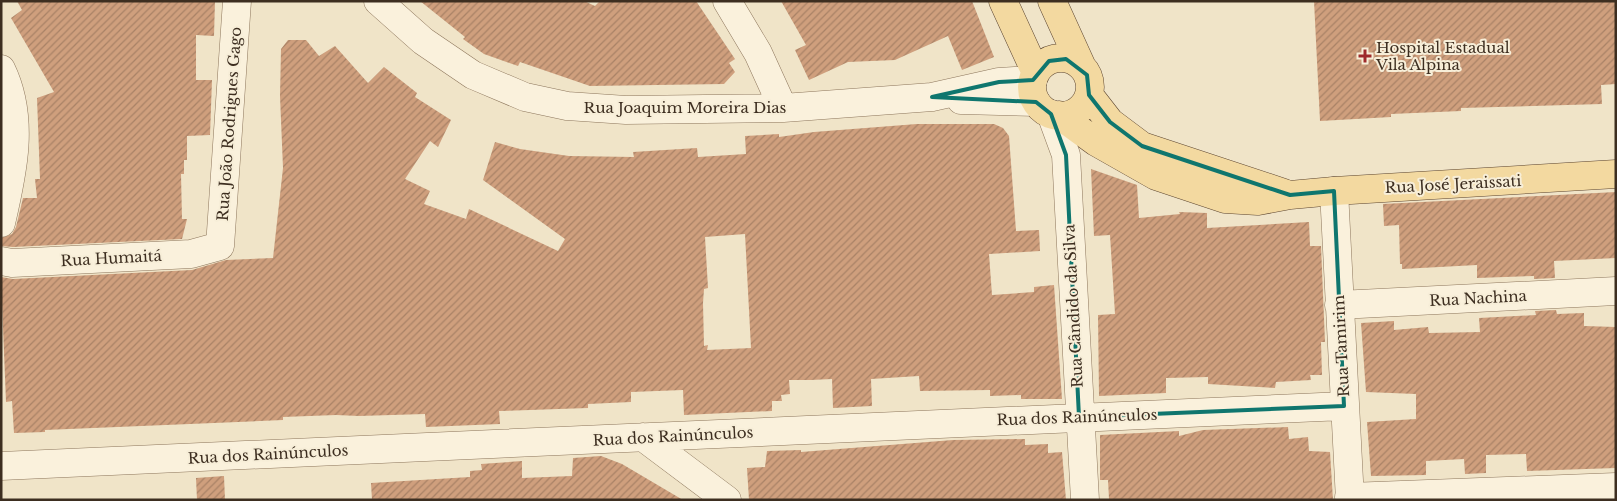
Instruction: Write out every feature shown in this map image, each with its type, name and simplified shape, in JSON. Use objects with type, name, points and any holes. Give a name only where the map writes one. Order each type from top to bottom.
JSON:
[{"type":"main road","points":[[1003,1],[1043,97],[1078,110],[1089,95]]},
{"type":"main road","points":[[1052,1],[1087,75],[1089,95],[1110,122],[1142,146],[1290,195]]},
{"type":"main road","points":[[1043,97],[1049,61],[1057,58],[1075,62],[1082,67]]},
{"type":"main road","name":"Rua José Jeraissati","points":[[1043,97],[1096,142],[1156,176],[1225,199],[1258,201],[1290,195],[1334,191],[1616,174]]},
{"type":"street","name":"Rua João Rodrigues Gago","points":[[220,246],[237,1]]},
{"type":"street","name":"Rua Joaquim Moreira Dias","points":[[378,1],[423,41],[473,75],[525,97],[567,106],[626,110],[783,108],[932,97],[999,82],[1043,97]]},
{"type":"street","points":[[727,1],[758,53],[783,108]]},
{"type":"street","points":[[1,69],[13,106],[16,138],[1,223]]},
{"type":"street","name":"Rua Cândido da Silva","points":[[1043,97],[1066,155],[1084,500]]},
{"type":"street","name":"Rua Tamirim","points":[[1334,191],[1350,498]]},
{"type":"street","name":"Rua Humaitá","points":[[1,260],[12,262],[191,254],[220,246]]},
{"type":"street","name":"Rua Nachina","points":[[1340,305],[1616,291]]},
{"type":"street","name":"Rua dos Rainúnculos","points":[[1,466],[1344,406]]},
{"type":"street","points":[[643,437],[727,500]]},
{"type":"street","points":[[1350,498],[1616,487]]},
{"type":"highlighted area","points":[[1066,59],[1087,75],[1089,95],[1110,122],[1142,146],[1290,195],[1334,191],[1344,406],[1079,417],[1066,155],[1051,114],[1036,102],[932,97],[999,82],[1033,80],[1049,61]]},
{"type":"building","points":[[17,1],[215,1],[214,36],[196,35],[196,80],[212,80],[210,135],[187,136],[187,160],[184,160],[184,174],[181,174],[182,219],[187,219],[182,239],[1,246],[1,238],[12,234],[16,227],[23,198],[37,198],[35,179],[40,179],[37,98],[54,92],[11,18],[22,10]]},
{"type":"building","points":[[420,1],[584,1],[595,6],[600,1],[696,1],[735,59],[729,63],[735,72],[724,84],[590,86],[520,62],[518,66],[484,54],[463,39],[465,37]]},
{"type":"building","points":[[781,1],[972,1],[994,57],[962,70],[948,36],[895,60],[848,62],[809,80],[795,50],[806,45]]},
{"type":"building","points":[[1314,1],[1616,1],[1616,84],[1601,85],[1602,104],[1461,108],[1461,111],[1391,114],[1391,117],[1320,121]]},
{"type":"building","points":[[288,40],[306,40],[319,56],[335,46],[368,83],[384,67],[417,93],[415,97],[451,120],[438,147],[430,141],[405,179],[430,191],[424,204],[466,219],[469,209],[558,251],[565,239],[483,180],[495,142],[520,149],[569,156],[634,157],[633,152],[697,148],[698,157],[746,154],[745,136],[779,134],[779,137],[814,132],[917,124],[994,124],[1003,128],[1009,136],[1016,231],[1039,230],[1040,251],[989,254],[992,295],[1034,292],[1034,287],[1054,285],[1062,399],[1021,399],[1021,395],[990,396],[990,390],[920,391],[919,376],[871,379],[872,406],[833,408],[832,379],[789,380],[790,394],[781,395],[782,401],[772,401],[772,411],[684,415],[683,390],[631,392],[631,402],[588,404],[588,408],[499,411],[500,424],[426,427],[425,414],[336,415],[283,417],[283,420],[45,430],[45,432],[14,433],[12,401],[6,402],[1,277],[13,279],[192,270],[226,260],[273,258],[283,168],[280,96],[281,49]],"holes":[[[745,234],[751,348],[707,350],[708,345],[704,346],[703,303],[704,289],[708,288],[705,237]]]},
{"type":"building","points":[[1091,169],[1137,185],[1139,218],[1180,214],[1179,212],[1207,213],[1207,228],[1309,222],[1310,246],[1321,246],[1325,342],[1321,342],[1322,375],[1310,375],[1311,380],[1276,382],[1275,388],[1208,384],[1208,377],[1166,378],[1166,393],[1099,396],[1098,315],[1115,314],[1110,235],[1094,236]]},
{"type":"building","points":[[1616,192],[1616,258],[1554,261],[1555,278],[1534,279],[1534,276],[1477,278],[1477,265],[1402,269],[1402,264],[1400,264],[1399,225],[1384,226],[1383,204]]},
{"type":"building","points":[[1556,310],[1557,314],[1584,313],[1584,326],[1616,327],[1616,468],[1527,471],[1526,454],[1486,455],[1486,473],[1465,474],[1464,459],[1426,461],[1426,475],[1371,476],[1367,422],[1416,419],[1416,394],[1366,392],[1361,323],[1394,321],[1394,330],[1428,327],[1429,333],[1480,332],[1479,318],[1536,315],[1535,311]]},
{"type":"building","points":[[1288,427],[1289,439],[1308,437],[1309,451],[1330,452],[1333,500],[1109,499],[1108,480],[1100,480],[1100,435],[1179,431],[1179,436],[1203,430]]},
{"type":"building","points":[[1025,439],[1025,445],[1048,444],[1048,453],[1062,452],[1066,500],[749,500],[747,468],[765,467],[767,451],[801,450],[801,452],[953,440]]},
{"type":"building","points":[[601,456],[622,464],[683,500],[372,500],[371,483],[470,477],[470,471],[482,470],[481,464],[522,461],[522,478],[572,476],[573,458]]},
{"type":"building","points":[[224,476],[225,500],[197,500],[196,478]]},
{"type":"place","name":"Hospital Estadual Vila Alpina","points":[[1365,56]]}]
